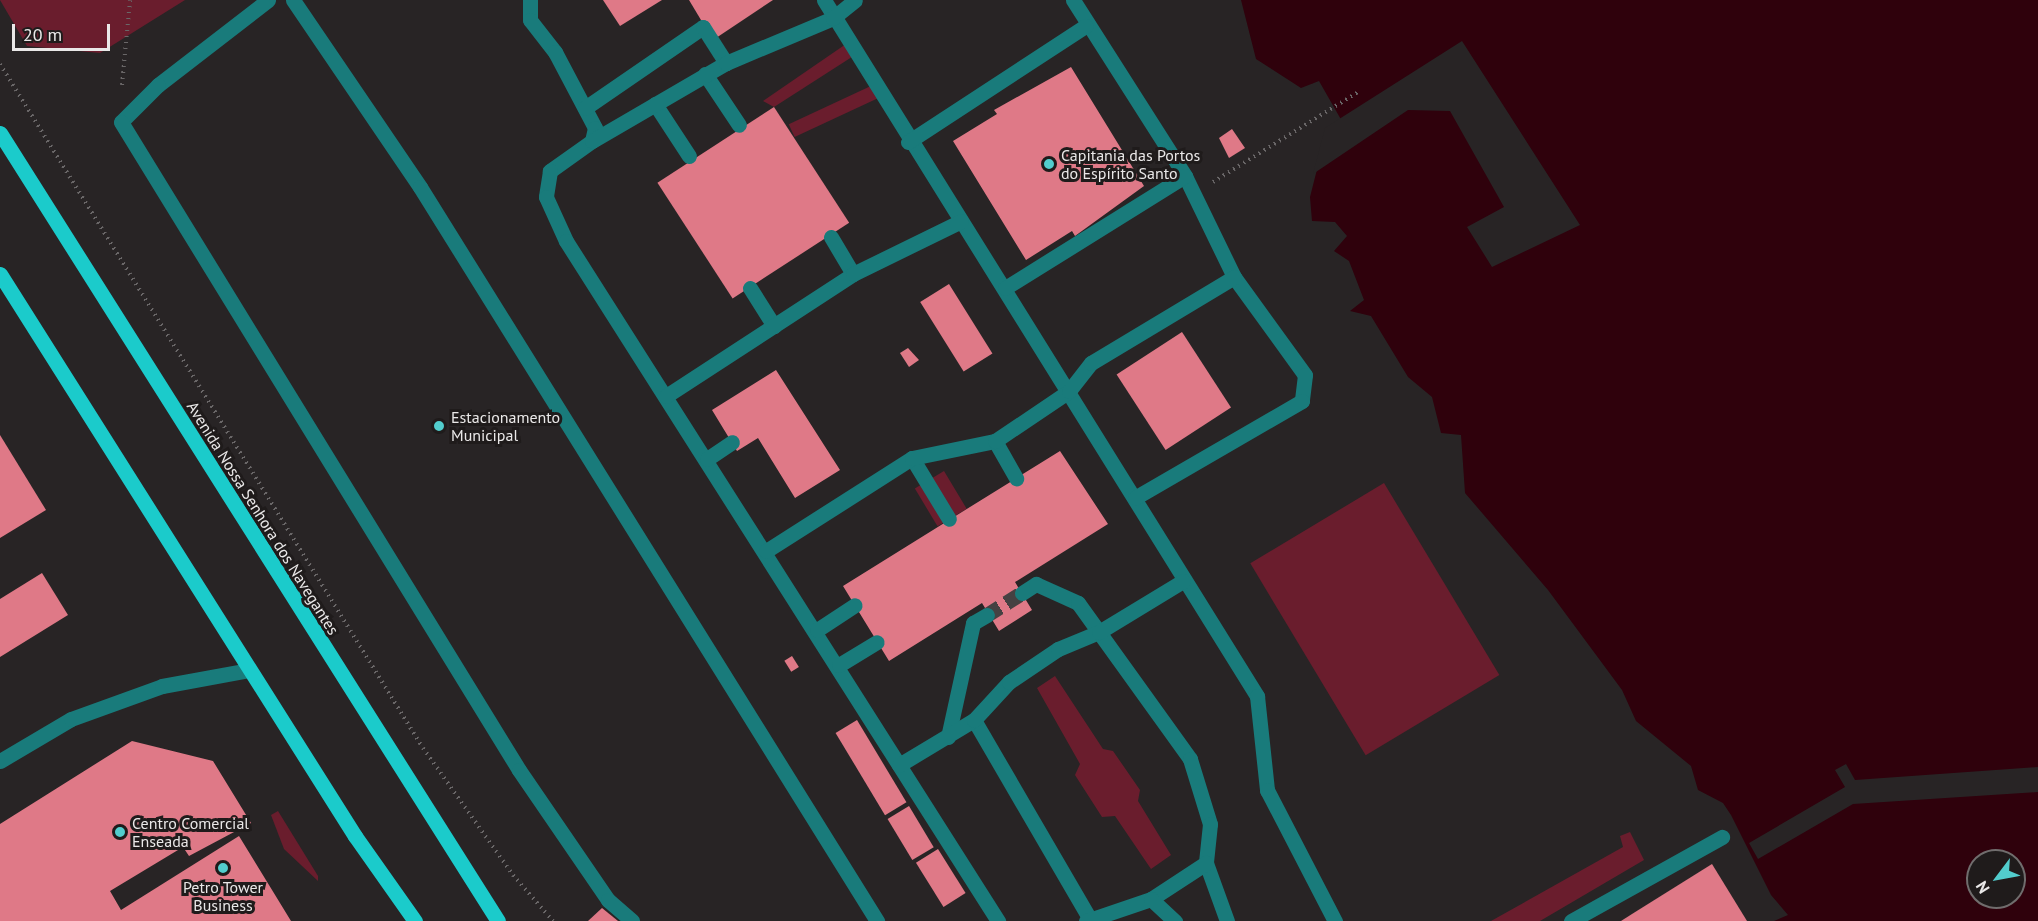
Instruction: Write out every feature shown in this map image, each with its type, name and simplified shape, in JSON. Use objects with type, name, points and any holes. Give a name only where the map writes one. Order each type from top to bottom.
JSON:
[{"type":"main road","name":"Avenida Nossa Senhora dos Navegantes","points":[[0,133],[498,921]]},
{"type":"main road","points":[[0,274],[249,670],[415,921]]},
{"type":"street","points":[[267,0],[158,85],[121,122],[519,770],[608,900],[632,921]]},
{"type":"street","points":[[293,0],[420,187],[877,921]]},
{"type":"street","points":[[530,0],[530,20],[555,52],[585,108],[595,128],[592,141]]},
{"type":"street","points":[[824,0],[908,142],[1005,288],[1135,498],[1183,581],[1257,696],[1267,790],[1335,921]]},
{"type":"street","points":[[855,0],[833,18],[705,74],[592,141],[550,171],[546,197],[566,241],[840,665],[899,765],[998,921]]},
{"type":"street","points":[[1073,0],[1085,26],[1185,176],[1234,277],[1305,375],[1302,401],[1135,498]]},
{"type":"street","points":[[908,142],[1085,26]]},
{"type":"street","points":[[585,108],[703,27],[726,63]]},
{"type":"street","points":[[705,74],[739,125]]},
{"type":"street","points":[[655,104],[689,156]]},
{"type":"street","points":[[1005,288],[1185,176]]},
{"type":"street","points":[[666,396],[853,274],[961,220]]},
{"type":"street","points":[[831,237],[853,274]]},
{"type":"street","points":[[766,552],[912,458],[994,441],[1069,391],[1091,363],[1234,277]]},
{"type":"street","points":[[750,288],[774,326]]},
{"type":"street","points":[[994,441],[1016,478]]},
{"type":"street","points":[[707,459],[732,442]]},
{"type":"street","points":[[912,458],[949,519]]},
{"type":"street","points":[[899,765],[974,720],[1009,682],[1058,649],[1099,632],[1183,581]]},
{"type":"street","points":[[1022,593],[1036,584],[1078,603],[1190,759],[1210,824],[1206,863],[1227,921]]},
{"type":"street","points":[[817,630],[855,605]]},
{"type":"street","points":[[948,737],[973,623],[987,615]]},
{"type":"street","points":[[840,665],[877,642]]},
{"type":"street","points":[[0,761],[70,719],[162,686],[249,670]]},
{"type":"street","points":[[974,720],[1088,920],[1151,899],[1206,863]]},
{"type":"street","points":[[1571,921],[1722,837]]},
{"type":"street","points":[[1151,899],[1175,921]]},
{"type":"path","points":[[121,122],[130,0]]},
{"type":"path","points":[[0,64],[423,748],[513,876],[553,921]]},
{"type":"path","points":[[1194,194],[1358,92]]},
{"type":"shaded area","points":[[0,0],[185,0],[100,53],[27,46]]},
{"type":"shaded area","points":[[1241,0],[2038,0],[2038,921],[1774,921],[1788,915],[1771,895],[1723,803],[1698,790],[1691,766],[1636,721],[1622,690],[1548,590],[1465,493],[1461,435],[1441,433],[1432,397],[1408,377],[1371,316],[1350,311],[1364,300],[1349,261],[1334,251],[1347,236],[1335,222],[1312,221],[1310,197],[1327,130],[1343,123],[1319,81],[1301,88],[1256,59]]},
{"type":"shaded area","points":[[846,44],[855,55],[774,107],[763,101]]},
{"type":"shaded area","points":[[873,85],[879,98],[795,137],[789,124]]},
{"type":"shaded area","points":[[944,471],[967,509],[938,526],[915,489]]},
{"type":"shaded area","points":[[1384,483],[1499,675],[1366,755],[1250,563]]},
{"type":"shaded area","points":[[1055,676],[1103,749],[1113,751],[1140,790],[1138,801],[1171,855],[1151,869],[1115,816],[1102,817],[1075,775],[1080,764],[1037,688]]},
{"type":"shaded area","points":[[278,811],[318,876],[318,881],[284,849],[271,815]]},
{"type":"shaded area","points":[[1630,832],[1644,860],[1540,921],[1491,921],[1623,847],[1620,836]]},
{"type":"pier","points":[[1462,41],[1580,225],[1492,267],[1467,227],[1504,207],[1450,111],[1408,110],[1313,174],[1325,128]]},
{"type":"pier","points":[[1846,764],[1855,780],[2038,767],[2038,792],[1853,804],[1758,859],[1749,843],[1845,787],[1835,770]]},
{"type":"building","points":[[603,0],[662,0],[620,26]]},
{"type":"building","points":[[689,0],[773,0],[713,40]]},
{"type":"building","name":"Capitania das Portos do Espírito Santo","points":[[1071,67],[1144,186],[1075,236],[1072,231],[1026,260],[953,141],[997,114],[994,110]]},
{"type":"building","points":[[774,107],[849,223],[733,298],[657,183]]},
{"type":"building","points":[[1232,129],[1245,148],[1229,158],[1219,138]]},
{"type":"building","points":[[949,284],[992,354],[964,372],[920,302]]},
{"type":"building","points":[[1182,332],[1231,407],[1166,450],[1117,374]]},
{"type":"building","points":[[908,348],[919,360],[909,367],[900,353]]},
{"type":"building","points":[[776,370],[840,470],[795,498],[758,438],[737,451],[712,410]]},
{"type":"building","points":[[0,435],[46,510],[0,538]]},
{"type":"building","points":[[1060,451],[1108,524],[1015,582],[1032,610],[999,631],[982,603],[889,661],[843,586]]},
{"type":"building","points":[[42,573],[68,615],[0,657],[0,599]]},
{"type":"building","points":[[792,656],[799,667],[791,672],[784,661]]},
{"type":"building","points":[[857,720],[906,802],[885,815],[836,733]]},
{"type":"building","name":"Centro Comercial Enseada","points":[[132,741],[213,761],[251,823],[189,856],[183,847],[110,891],[121,910],[239,836],[291,921],[0,921],[0,824]]},
{"type":"building","points":[[909,806],[934,847],[912,860],[888,819]]},
{"type":"building","points":[[938,849],[966,893],[944,907],[916,863]]},
{"type":"building","points":[[1712,864],[1747,921],[1621,921],[1632,914]]},
{"type":"building","points":[[602,908],[618,921],[588,921]]},
{"type":"tunnel","points":[[987,615],[1022,593]]},
{"type":"place","name":"Capitania das Portos do Espírito Santo","points":[[1049,164]]},
{"type":"place","name":"Estacionamento Municipal","points":[[439,426]]},
{"type":"place","name":"Centro Comercial Enseada","points":[[120,832]]},
{"type":"place","name":"Petro Tower Business","points":[[223,868]]}]
